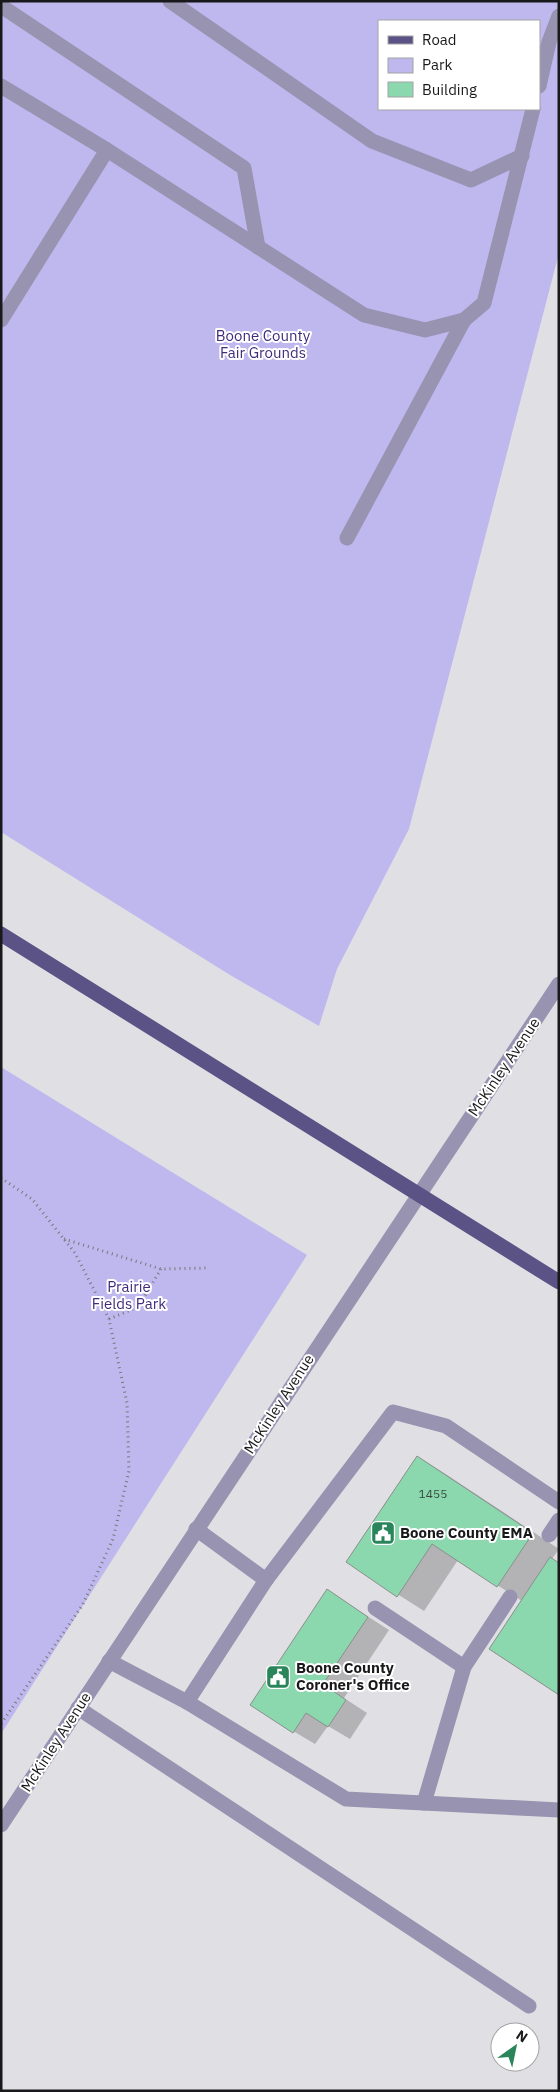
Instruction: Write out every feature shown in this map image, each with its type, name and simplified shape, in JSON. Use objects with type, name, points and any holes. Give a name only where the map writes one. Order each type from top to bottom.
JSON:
[{"type":"main road","points":[[1,934],[559,1282]]},
{"type":"street","points":[[170,1],[372,141],[471,180],[522,156]]},
{"type":"street","points":[[1,6],[244,168],[258,247]]},
{"type":"street","points":[[540,82],[559,16]]},
{"type":"street","points":[[1,86],[107,150],[364,315],[425,330],[464,320]]},
{"type":"street","points":[[347,538],[464,320],[484,303],[533,110]]},
{"type":"street","points":[[1,320],[107,150]]},
{"type":"street","name":"McKinley Avenue","points":[[1,1824],[559,984]]},
{"type":"street","points":[[187,1702],[266,1580],[393,1412],[446,1426],[559,1502]]},
{"type":"street","points":[[549,1535],[559,1520]]},
{"type":"street","points":[[196,1530],[266,1580]]},
{"type":"street","points":[[424,1803],[464,1667],[510,1597]]},
{"type":"street","points":[[375,1608],[464,1667]]},
{"type":"street","points":[[109,1661],[187,1702],[346,1799],[559,1810]]},
{"type":"street","points":[[78,1708],[529,2006]]},
{"type":"path","points":[[1,1178],[32,1199],[64,1238],[75,1253],[109,1319],[127,1402],[129,1471],[112,1539],[82,1604],[1,1724]]},
{"type":"path","points":[[64,1238],[161,1269],[208,1268]]},
{"type":"path","points":[[109,1319],[138,1308],[161,1269]]},
{"type":"green space","name":"Boone County Fair Grounds","points":[[1,1],[559,1],[559,253],[409,829],[337,969],[319,1026],[230,975],[1,832]]},
{"type":"green space","name":"Prairie Fields Park","points":[[1,1067],[307,1255],[1,1734]]},
{"type":"building","points":[[417,1456],[533,1533],[497,1587],[432,1544],[397,1597],[346,1562]]},
{"type":"building","points":[[550,1557],[559,1563],[559,1695],[489,1649]]},
{"type":"building","points":[[327,1589],[368,1617],[323,1684],[346,1700],[328,1727],[306,1713],[293,1733],[250,1705]]},
{"type":"place","name":"Boone County EMA","points":[[383,1533]]},
{"type":"place","name":"Boone County Coroner's Office","points":[[278,1677]]}]
